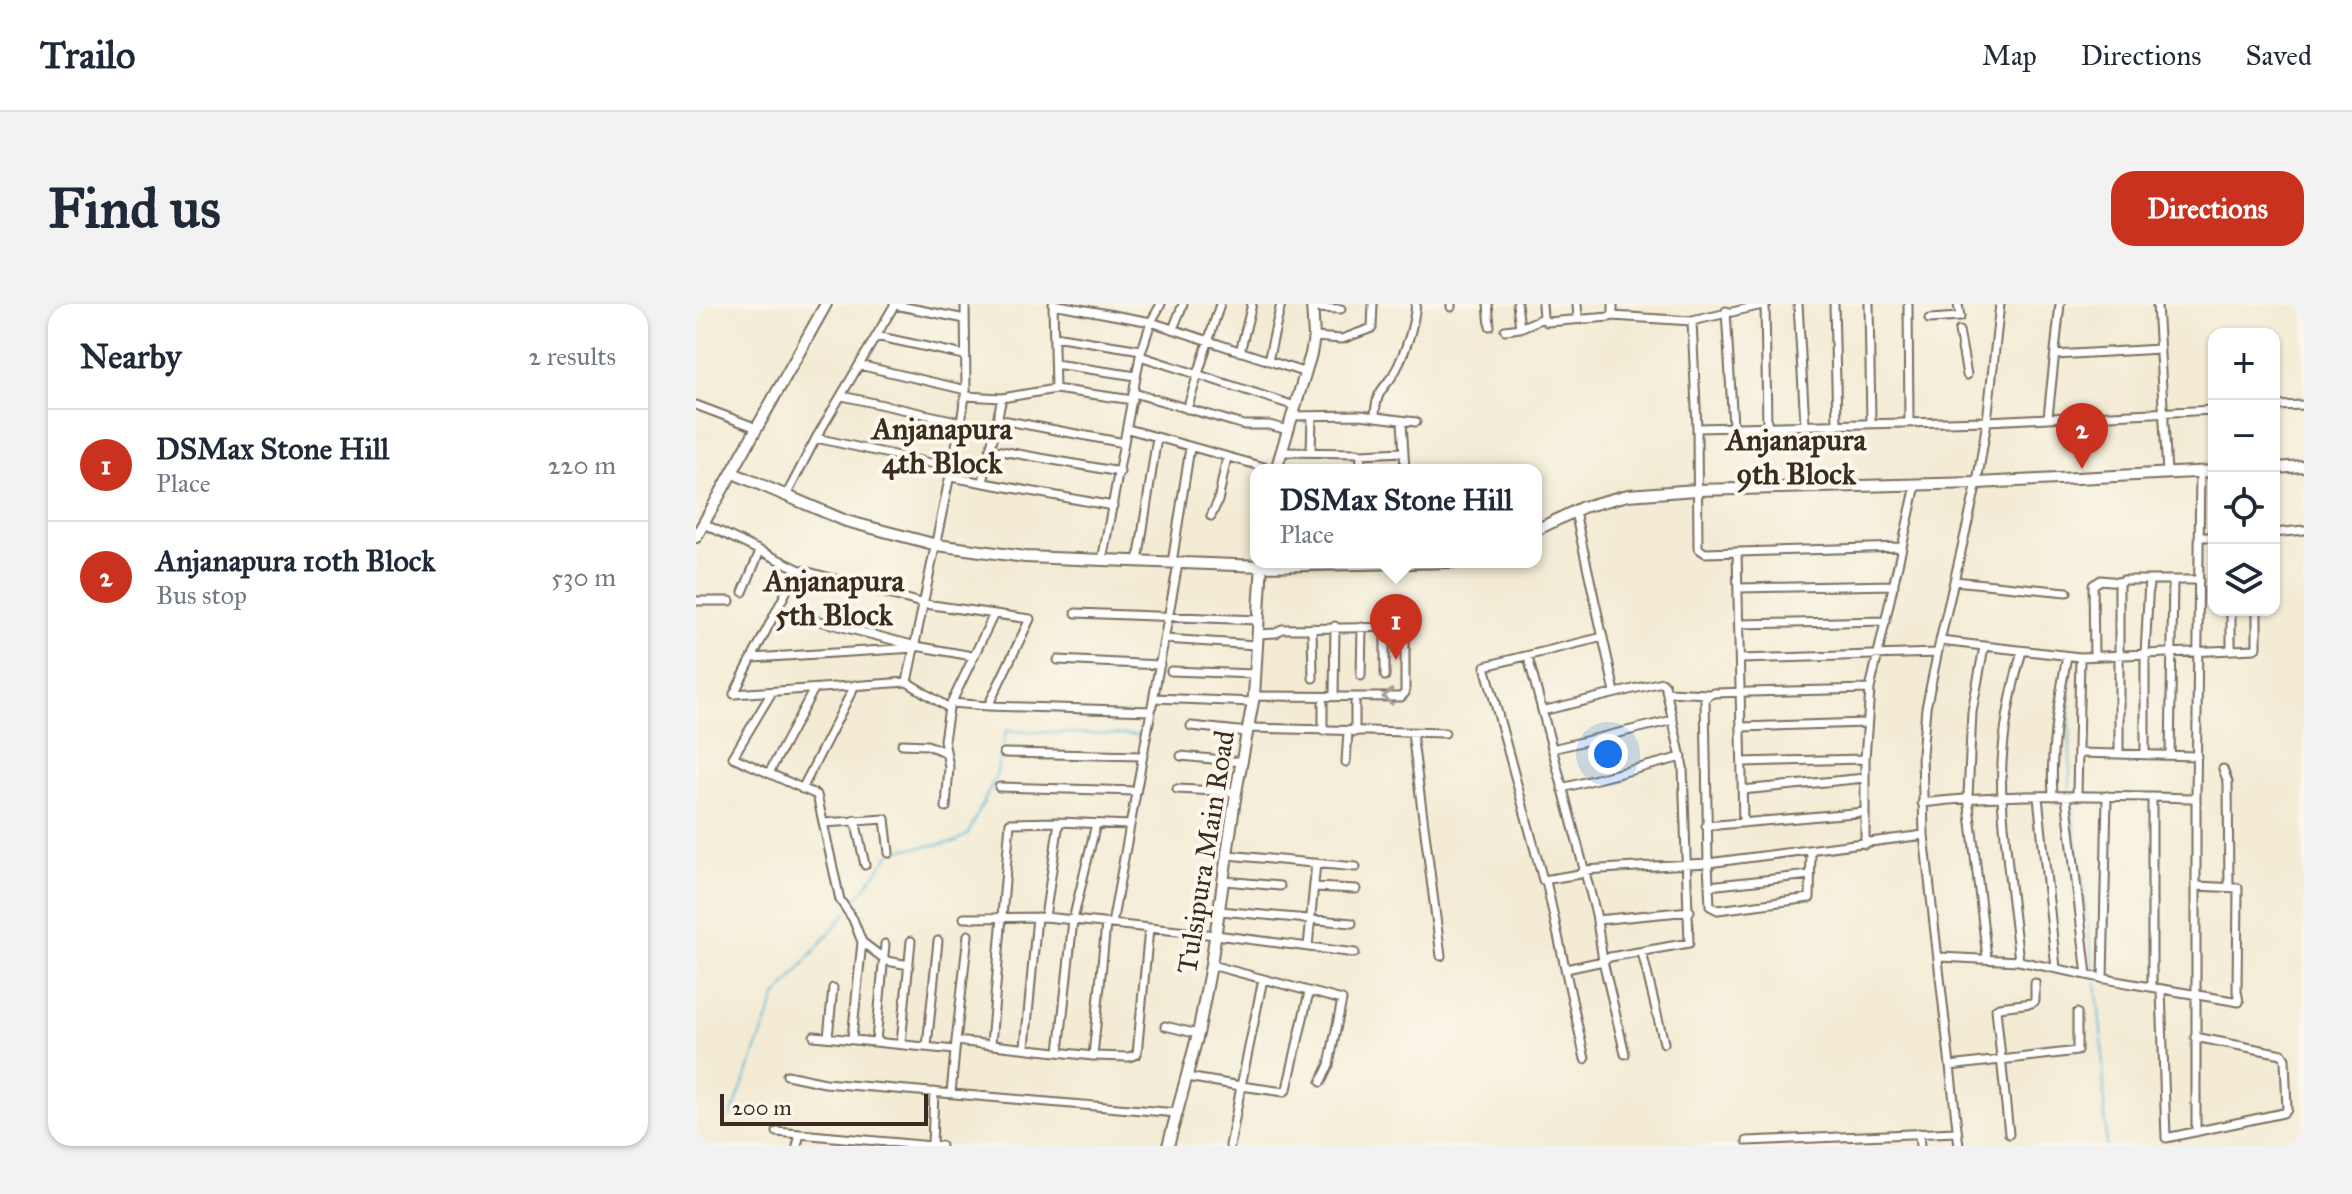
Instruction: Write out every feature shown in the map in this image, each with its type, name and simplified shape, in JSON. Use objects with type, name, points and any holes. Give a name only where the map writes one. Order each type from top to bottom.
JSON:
[{"type":"main road","points":[[696,537],[826,304]]},
{"type":"main road","points":[[1277,464],[1306,373],[1314,337],[1313,306]]},
{"type":"main road","points":[[2280,468],[2304,466]]},
{"type":"main road","points":[[1542,527],[1575,512],[1628,495],[1696,490],[1977,483],[2208,471]]},
{"type":"main road","points":[[733,473],[846,521],[937,545],[1025,557],[1250,564]]},
{"type":"main road","name":"Tulsipura Main Road","points":[[1168,1146],[1198,1034],[1225,881],[1236,792],[1253,699],[1262,568]]},
{"type":"street","points":[[787,494],[816,438],[895,304],[965,319]]},
{"type":"street","points":[[907,682],[966,393],[965,304]]},
{"type":"street","points":[[1055,389],[1053,304],[1151,322],[1306,373]]},
{"type":"street","points":[[1102,561],[1140,353],[1161,304]]},
{"type":"street","points":[[1173,329],[1183,304]]},
{"type":"street","points":[[1187,409],[1220,304]]},
{"type":"street","points":[[1240,352],[1252,304]]},
{"type":"street","points":[[1268,361],[1281,304]]},
{"type":"street","points":[[1314,337],[1342,339],[1372,328],[1373,304]]},
{"type":"street","points":[[1375,417],[1376,395],[1396,370],[1414,320],[1416,304]]},
{"type":"street","points":[[1488,304],[1490,326]]},
{"type":"street","points":[[1517,304],[1520,328]]},
{"type":"street","points":[[1542,304],[1543,318],[1547,322],[1612,316],[1692,321],[1766,304],[1767,425]]},
{"type":"street","points":[[1577,304],[1578,318]]},
{"type":"street","points":[[1612,316],[1613,304]]},
{"type":"street","points":[[1798,304],[1805,424]]},
{"type":"street","points":[[1834,304],[1837,423]]},
{"type":"street","points":[[1869,304],[1871,422]]},
{"type":"street","points":[[1908,304],[1909,421]]},
{"type":"street","points":[[1929,319],[1960,317],[1958,304]]},
{"type":"street","points":[[1959,1146],[1924,835],[1922,754],[1926,708],[1937,653],[1977,483],[2000,304]]},
{"type":"street","points":[[2048,417],[2060,304]]},
{"type":"street","points":[[2157,304],[2167,473]]},
{"type":"street","points":[[1313,306],[1341,309]]},
{"type":"street","points":[[1726,311],[1733,426]]},
{"type":"street","points":[[1505,330],[1520,328],[1543,318]]},
{"type":"street","points":[[1692,321],[1698,548],[1705,553],[1902,547]]},
{"type":"street","points":[[1959,331],[1967,375]]},
{"type":"street","points":[[876,336],[964,355]]},
{"type":"street","points":[[1054,336],[1140,353],[1312,416],[1375,417],[1416,422]]},
{"type":"street","points":[[2055,355],[2160,349]]},
{"type":"street","points":[[1055,364],[1136,376]]},
{"type":"street","points":[[859,365],[966,393],[1002,398],[1055,389],[1133,397],[1244,425],[1269,425],[1288,430]]},
{"type":"street","points":[[842,396],[961,422]]},
{"type":"street","points":[[983,482],[1002,398]]},
{"type":"street","points":[[696,405],[757,428]]},
{"type":"street","points":[[2280,406],[2304,405]]},
{"type":"street","points":[[1697,428],[1987,421],[2208,410]]},
{"type":"street","points":[[1311,452],[1312,416]]},
{"type":"street","points":[[997,419],[1124,443]]},
{"type":"street","points":[[1402,422],[1405,464]]},
{"type":"street","points":[[1128,429],[1253,464]]},
{"type":"street","points":[[1138,562],[1157,437]]},
{"type":"street","points":[[816,438],[953,468]]},
{"type":"street","points":[[1093,1056],[1109,924],[1169,618],[1190,448]]},
{"type":"street","points":[[990,449],[1120,472]]},
{"type":"street","points":[[1281,452],[1404,452]]},
{"type":"street","points":[[1360,454],[1360,464]]},
{"type":"street","points":[[1211,516],[1218,501],[1227,457]]},
{"type":"street","points":[[2196,1132],[2200,471]]},
{"type":"street","points":[[951,477],[1113,506]]},
{"type":"street","points":[[1865,844],[1866,723],[1870,689],[1916,485]]},
{"type":"street","points":[[1575,512],[1615,692]]},
{"type":"street","points":[[704,524],[798,569],[925,604],[1031,621],[988,706]]},
{"type":"street","points":[[2280,532],[2304,530]]},
{"type":"street","points":[[2199,537],[2208,537]]},
{"type":"street","points":[[743,592],[760,551]]},
{"type":"street","points":[[1737,552],[1743,823]]},
{"type":"street","points":[[798,569],[734,694],[907,682],[950,706],[1151,711]]},
{"type":"street","points":[[2094,656],[2093,585],[2101,580],[2199,580]]},
{"type":"street","points":[[1954,581],[2067,592]]},
{"type":"street","points":[[2145,754],[2149,581]]},
{"type":"street","points":[[2119,754],[2120,582]]},
{"type":"street","points":[[2170,755],[2173,582]]},
{"type":"street","points":[[1738,588],[1894,585]]},
{"type":"street","points":[[696,601],[730,601]]},
{"type":"street","points":[[777,610],[915,647],[972,656]]},
{"type":"street","points":[[1076,613],[1258,620]]},
{"type":"street","points":[[946,807],[949,767],[944,740],[950,706],[994,614]]},
{"type":"street","points":[[2231,616],[2231,650]]},
{"type":"street","points":[[1940,641],[2080,657],[2231,650],[2257,647],[2257,616]]},
{"type":"street","points":[[1739,624],[1886,621]]},
{"type":"street","points":[[1154,698],[1404,695],[1405,628],[1335,626],[1282,629],[1257,640],[1165,639]]},
{"type":"street","points":[[1334,697],[1335,626]]},
{"type":"street","points":[[1361,676],[1362,627]]},
{"type":"street","points":[[1385,627],[1385,676]]},
{"type":"street","points":[[1312,628],[1313,678]]},
{"type":"street","points":[[1603,637],[1489,664],[1485,670],[1541,878],[1546,881],[1580,874],[1583,870],[1708,863],[1924,835]]},
{"type":"street","points":[[752,658],[915,647]]},
{"type":"street","points":[[1984,647],[1972,712],[1968,797],[1987,958]]},
{"type":"street","points":[[2019,961],[2002,795],[2003,746],[2022,651]]},
{"type":"street","points":[[1741,659],[1937,653]]},
{"type":"street","points":[[2053,796],[2053,729],[2067,656]]},
{"type":"street","points":[[1528,657],[1597,920],[1603,961],[1625,1054]]},
{"type":"street","points":[[2077,795],[2080,657]]},
{"type":"street","points":[[1058,660],[1160,665]]},
{"type":"street","points":[[1171,671],[1255,674]]},
{"type":"street","points":[[1542,711],[1658,681],[1665,685],[1682,757],[1689,943],[1686,946],[1610,957],[1566,969]]},
{"type":"street","points":[[802,789],[855,685]]},
{"type":"street","points":[[769,773],[814,689]]},
{"type":"street","points":[[1667,692],[1710,694],[1870,689]]},
{"type":"street","points":[[772,692],[733,757],[817,795],[840,900],[853,919],[862,942],[852,1038]]},
{"type":"street","points":[[1710,694],[1705,698],[1710,906],[1718,910],[1807,900],[1810,898],[1811,850]]},
{"type":"street","points":[[1323,703],[1323,731]]},
{"type":"street","points":[[1346,762],[1355,703]]},
{"type":"street","points":[[1552,749],[1673,720]]},
{"type":"street","points":[[1741,727],[1866,723]]},
{"type":"street","points":[[1191,726],[1249,730],[1445,733]]},
{"type":"street","points":[[1412,733],[1441,956]]},
{"type":"street","points":[[902,744],[927,745],[945,752]]},
{"type":"street","points":[[1004,753],[1142,756]]},
{"type":"street","points":[[2078,753],[2197,756]]},
{"type":"street","points":[[1181,756],[1243,762]]},
{"type":"street","points":[[1562,788],[1682,757]]},
{"type":"street","points":[[1742,762],[1865,759]]},
{"type":"street","points":[[2223,769],[2228,782],[2229,887]]},
{"type":"street","points":[[1742,790],[1865,778]]},
{"type":"street","points":[[999,787],[1136,791]]},
{"type":"street","points":[[1177,789],[1236,792]]},
{"type":"street","points":[[1922,803],[2002,795],[2196,798]]},
{"type":"street","points":[[2066,796],[2087,975]]},
{"type":"street","points":[[2103,979],[2107,796]]},
{"type":"street","points":[[2038,797],[2056,968]]},
{"type":"street","points":[[2152,797],[2165,1135],[2167,1138],[2287,1110],[2285,1059],[2282,1054],[2195,1037]]},
{"type":"street","points":[[1706,826],[1865,812]]},
{"type":"street","points":[[824,823],[885,819],[889,853]]},
{"type":"street","points":[[855,820],[865,865]]},
{"type":"street","points":[[1025,1047],[1041,917],[1059,822]]},
{"type":"street","points":[[991,1044],[1010,823],[1130,825]]},
{"type":"street","points":[[1059,1052],[1073,920],[1096,824]]},
{"type":"street","points":[[1227,855],[1356,867]]},
{"type":"street","points":[[1308,947],[1316,863]]},
{"type":"street","points":[[1709,886],[1810,875]]},
{"type":"street","points":[[1225,881],[1280,886]]},
{"type":"street","points":[[1546,881],[1566,969],[1566,984],[1585,1059]]},
{"type":"street","points":[[1940,957],[2019,961],[2239,1002],[2238,888],[2196,886]]},
{"type":"street","points":[[1314,887],[1356,889]]},
{"type":"street","points":[[1220,911],[1352,923]]},
{"type":"street","points":[[1597,920],[1690,911]]},
{"type":"street","points":[[964,918],[1003,915],[1041,917],[1355,953]]},
{"type":"street","points":[[814,1036],[927,1046],[991,1044],[1129,1057],[1137,1054],[1149,929]]},
{"type":"street","points":[[951,1093],[968,935]]},
{"type":"street","points":[[901,1043],[911,941]]},
{"type":"street","points":[[927,1046],[938,941]]},
{"type":"street","points":[[862,942],[887,961],[909,965]]},
{"type":"street","points":[[876,1041],[885,944]]},
{"type":"street","points":[[1642,952],[1664,1043]]},
{"type":"street","points":[[1211,965],[1339,998],[1343,1004],[1329,1065],[1321,1082]]},
{"type":"street","points":[[1230,1146],[1263,979]]},
{"type":"street","points":[[2009,1134],[1996,1009],[2035,1001],[2035,983]]},
{"type":"street","points":[[828,1037],[833,988]]},
{"type":"street","points":[[1187,1077],[1284,1092],[1309,992]]},
{"type":"street","points":[[1950,1066],[2077,1051],[2077,1013]]},
{"type":"street","points":[[1165,1026],[1198,1034]]},
{"type":"street","points":[[787,1075],[825,1083],[1177,1113]]},
{"type":"street","points":[[932,1146],[934,1092]]},
{"type":"street","points":[[777,1132],[941,1146]]},
{"type":"street","points":[[1747,1141],[1826,1142],[1957,1132]]},
{"type":"street","points":[[1919,1133],[1920,1146]]},
{"type":"street","points":[[797,1146],[800,1134]]},
{"type":"street","points":[[822,1146],[825,1136]]},
{"type":"waterway","points":[[2070,661],[2070,792]]},
{"type":"waterway","points":[[850,908],[892,851],[955,842],[968,834],[996,776],[1006,731],[1140,735]]},
{"type":"waterway","points":[[2070,799],[2095,974]]},
{"type":"waterway","points":[[731,1116],[776,997],[846,913]]},
{"type":"waterway","points":[[2096,981],[2102,1040],[2106,1146]]},
{"type":"place","name":"Anjanapura 10th Block","points":[[2082,469]]},
{"type":"place","name":"DSMax Stone Hill","points":[[1396,660]]},
{"type":"district","name":"Anjanapura 4th Block","points":[[942,446]]},
{"type":"district","name":"Anjanapura 9th Block","points":[[1796,457]]},
{"type":"district","name":"Anjanapura 5th Block","points":[[834,598]]}]
